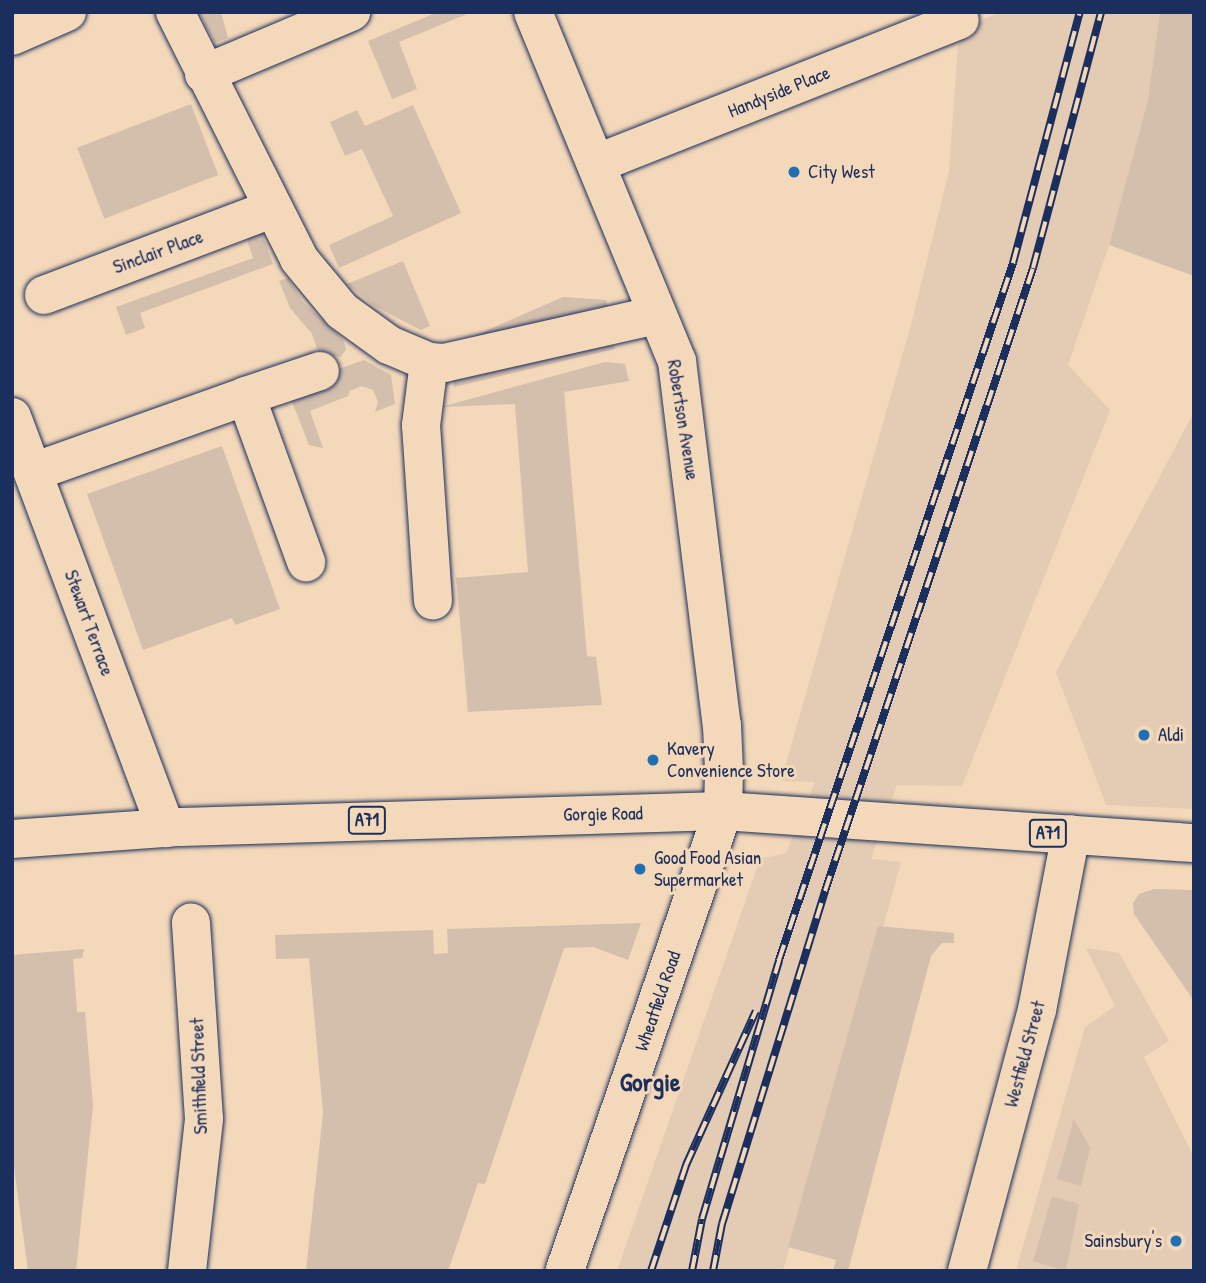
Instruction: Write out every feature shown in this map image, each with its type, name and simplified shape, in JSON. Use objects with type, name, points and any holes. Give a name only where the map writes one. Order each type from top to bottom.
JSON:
[{"type":"street","points":[[12,36],[67,12]]},
{"type":"street","points":[[175,12],[272,209],[310,276],[342,311],[389,345],[429,362],[463,359],[657,315]]},
{"type":"street","points":[[204,74],[351,12]]},
{"type":"street","name":"Robertson Avenue","points":[[533,12],[598,163],[677,361],[722,725],[723,811]]},
{"type":"street","name":"Handyside Place","points":[[598,163],[960,20]]},
{"type":"street","name":"Sinclair Place","points":[[44,295],[272,209]]},
{"type":"street","points":[[429,362],[421,425],[433,601]]},
{"type":"street","points":[[33,472],[320,371]]},
{"type":"street","points":[[246,396],[306,562]]},
{"type":"street","name":"Stewart Terrace","points":[[12,416],[166,828]]},
{"type":"street","name":"Gorgie Road","points":[[12,839],[166,828],[723,811],[1194,843]]},
{"type":"street","name":"Wheatfield Road","points":[[565,1271],[723,811]]},
{"type":"street","name":"Westfield Street","points":[[967,1271],[1037,1010],[1070,834]]},
{"type":"street","name":"Smithfield Street","points":[[187,1271],[204,1119],[191,922]]},
{"type":"shaded area","points":[[198,12],[221,12],[228,38],[215,43]]},
{"type":"shaded area","points":[[438,12],[472,12],[399,42],[417,89],[392,99],[368,41]]},
{"type":"shaded area","points":[[1000,12],[1160,12],[1148,99],[1109,245],[1068,365],[1110,410],[962,786],[897,785],[871,859],[901,862],[883,927],[878,926],[783,1271],[617,1271],[760,859],[786,853],[815,782],[781,781],[912,321],[949,171],[959,31]]},
{"type":"shaded area","points":[[1160,12],[1194,12],[1194,276],[1109,245],[1148,99]]},
{"type":"shaded area","points":[[191,104],[218,175],[104,219],[77,148]]},
{"type":"shaded area","points":[[413,105],[461,213],[339,268],[329,245],[393,216],[362,149],[345,156],[330,122],[357,110],[365,126]]},
{"type":"shaded area","points":[[260,229],[273,264],[140,313],[145,328],[126,335],[116,307],[253,258],[245,234]]},
{"type":"shaded area","points":[[403,261],[430,326],[421,330],[376,307],[347,284]]},
{"type":"shaded area","points":[[288,278],[303,302],[343,339],[346,349],[341,357],[319,354],[312,334],[290,308],[279,281]]},
{"type":"shaded area","points":[[563,297],[606,300],[608,306],[460,342]]},
{"type":"shaded area","points":[[613,342],[615,349],[454,387],[453,381],[478,372]]},
{"type":"shaded area","points":[[364,360],[391,375],[395,404],[375,412],[378,402],[373,390],[361,386],[350,391],[348,396],[310,411],[323,448],[309,445],[291,399],[330,372]]},
{"type":"shaded area","points":[[605,362],[625,364],[629,381],[564,392],[587,656],[596,657],[602,705],[468,712],[456,578],[528,572],[515,404],[441,407]]},
{"type":"shaded area","points":[[1194,412],[1194,809],[1106,805],[1056,672]]},
{"type":"shaded area","points":[[222,446],[280,609],[235,625],[232,618],[143,650],[87,494]]},
{"type":"shaded area","points":[[1154,889],[1194,890],[1194,1001],[1134,914],[1133,903],[1139,894]]},
{"type":"shaded area","points":[[641,923],[628,960],[593,947],[564,948],[485,1184],[478,1183],[448,1271],[306,1271],[323,1113],[309,958],[276,959],[275,935],[433,930],[434,954],[448,953],[447,929]]},
{"type":"shaded area","points":[[878,926],[954,933],[954,943],[942,943],[931,956],[848,1271],[833,1271],[836,1260],[788,1247]]},
{"type":"shaded area","points":[[1086,948],[1119,953],[1169,1041],[1144,1057],[1194,1157],[1194,1271],[1016,1271],[1085,1027],[1115,1006]]},
{"type":"shaded area","points":[[84,949],[82,958],[73,959],[77,1012],[85,1012],[93,1106],[76,1271],[28,1271],[12,1153],[12,955]]},
{"type":"shaded area","points":[[1074,1119],[1090,1148],[1081,1186],[1057,1179]]},
{"type":"shaded area","points":[[1052,1196],[1079,1204],[1066,1271],[1033,1261]]},
{"type":"railway","points":[[692,1271],[702,1219],[779,960],[1013,263],[1080,12]]},
{"type":"railway","points":[[713,1271],[722,1224],[825,891],[1033,268],[1101,12]]},
{"type":"railway","points":[[651,1271],[686,1165],[756,1011]]},
{"type":"place","name":"City West","points":[[794,172]]},
{"type":"place","name":"Aldi","points":[[1144,735]]},
{"type":"place","name":"Kavery Convenience Store","points":[[653,760]]},
{"type":"place","name":"Good Food Asian Supermarket","points":[[640,869]]},
{"type":"place","name":"Sainsbury's","points":[[1176,1241]]},
{"type":"district","name":"Gorgie","points":[[650,1082]]}]
